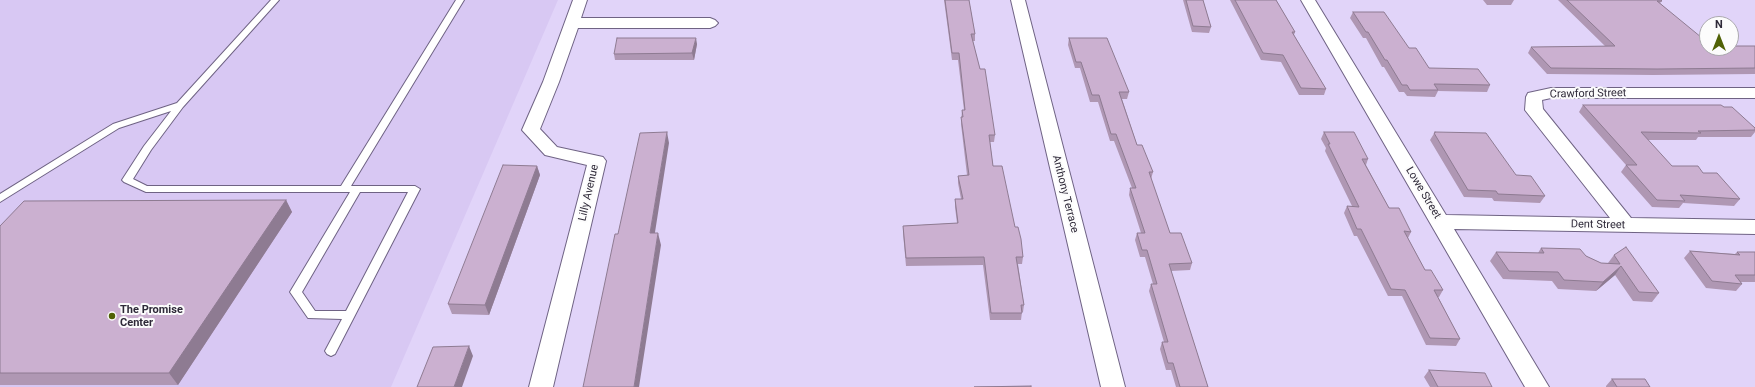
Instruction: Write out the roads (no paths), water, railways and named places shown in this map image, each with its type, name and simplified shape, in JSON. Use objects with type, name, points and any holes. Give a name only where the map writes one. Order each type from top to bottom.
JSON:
[{"type":"street","name":"Lilly Avenue","points":[[541,387],[597,161],[551,151],[531,130],[552,82],[580,0]]},
{"type":"street","name":"Anthony Terrace","points":[[1018,0],[1113,387]]},
{"type":"street","name":"Lowe Street","points":[[1308,0],[1537,387]]},
{"type":"street","points":[[572,23],[710,23]]},
{"type":"street","name":"Crawford Street","points":[[1626,225],[1534,110],[1534,97],[1551,93],[1755,93]]},
{"type":"street","name":"Dent Street","points":[[1440,222],[1755,227]]},
{"type":"lane","points":[[275,0],[180,105],[147,148],[127,180],[146,189],[415,189],[331,352]]},
{"type":"lane","points":[[344,189],[460,0]]},
{"type":"lane","points":[[0,199],[116,126],[180,105]]},
{"type":"lane","points":[[350,315],[312,315],[296,292],[357,189]]},
{"type":"place","name":"The Promise Center","points":[[112,316]]}]
